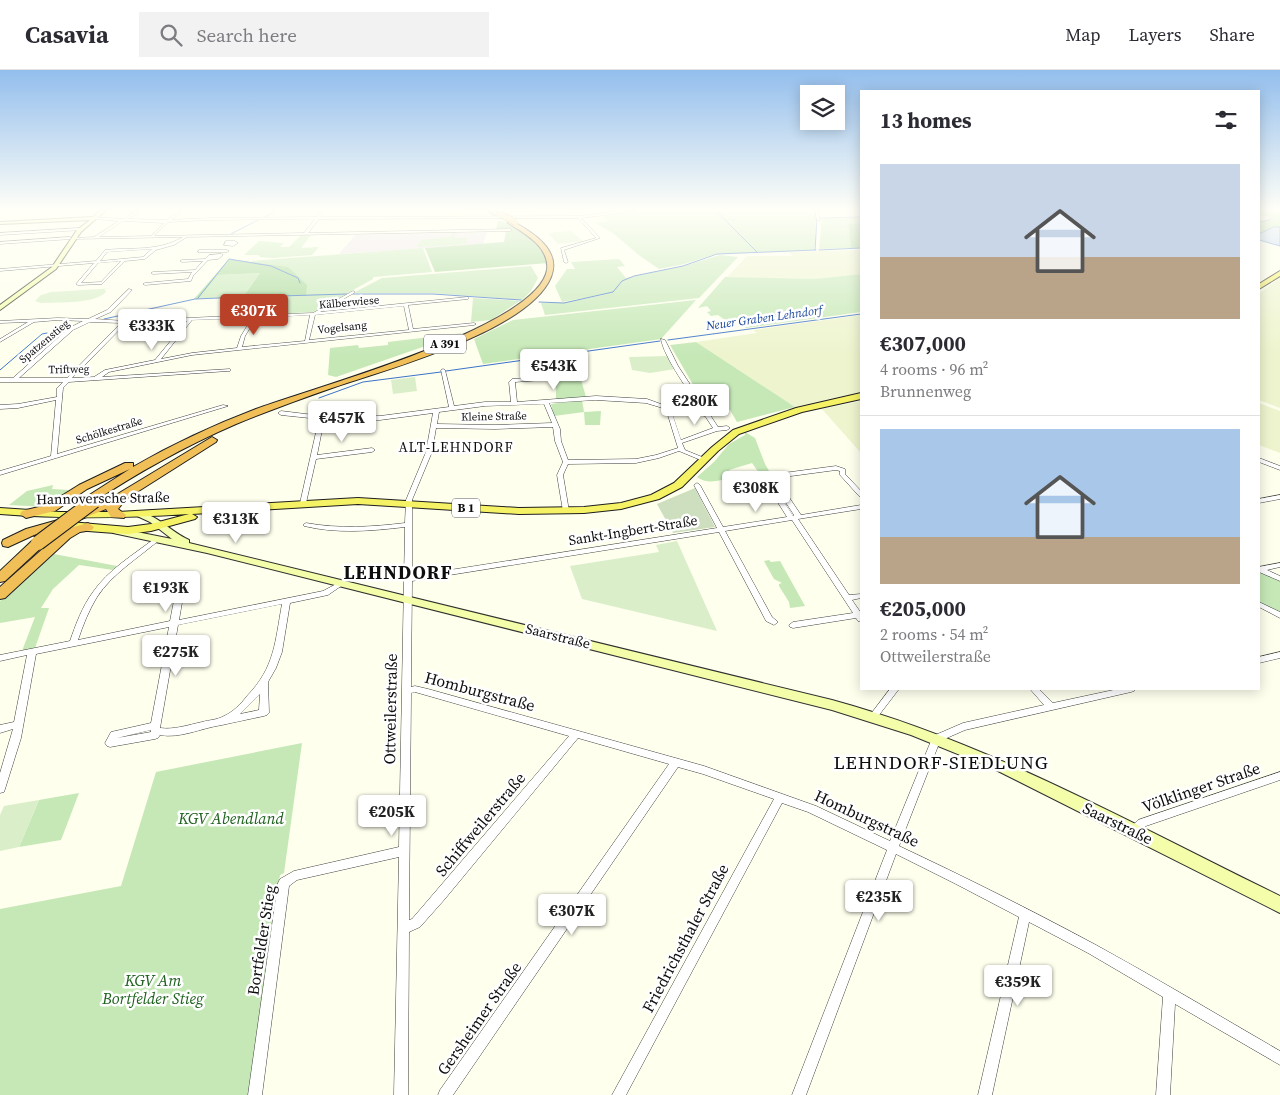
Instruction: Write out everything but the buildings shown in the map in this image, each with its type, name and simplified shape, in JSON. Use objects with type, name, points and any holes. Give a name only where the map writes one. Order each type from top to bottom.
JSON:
[{"type":"highway","points":[[550,259],[553,264]]},
{"type":"highway","name":"A 391","points":[[90,501],[139,472],[196,442],[294,402],[443,348],[494,326],[540,296],[552,280],[553,264]]},
{"type":"highway","name":"A 391","points":[[0,569],[90,501],[150,461],[229,423],[433,349],[504,318],[531,299],[547,280],[553,264]]},
{"type":"highway","points":[[4,546],[38,529],[69,521],[103,507],[124,496],[199,447],[294,402]]},
{"type":"highway","points":[[4,546],[24,529],[25,516],[48,509],[77,490],[214,427],[229,423]]},
{"type":"highway","points":[[0,595],[72,531],[61,505],[77,490]]},
{"type":"highway","points":[[124,496],[112,509],[115,514],[126,515]]},
{"type":"highway","points":[[54,547],[61,529],[69,521]]},
{"type":"highway","name":"A 391","points":[[0,578],[34,543]]},
{"type":"main road","points":[[1260,286],[1280,273]]},
{"type":"main road","name":"Hannoversche Straße","points":[[69,521],[237,507],[358,501],[493,510],[566,510],[621,506],[668,492],[688,477],[736,432],[751,425],[799,410],[860,396]]},
{"type":"main road","name":"Hannoversche Straße","points":[[0,511],[69,521],[116,531],[138,530],[210,511],[237,507]]},
{"type":"main road","points":[[116,531],[110,528],[112,523],[126,515]]},
{"type":"main road","name":"Hannoversche Straße","points":[[0,518],[25,516]]},
{"type":"street","points":[[1,304],[50,271],[57,259]]},
{"type":"street","points":[[98,259],[78,284],[98,284],[103,282],[124,260]]},
{"type":"street","points":[[0,270],[132,259]]},
{"type":"street","points":[[182,262],[206,260]]},
{"type":"street","points":[[145,284],[190,280],[206,260]]},
{"type":"street","points":[[154,273],[196,271]]},
{"type":"street","name":"Spatzenstieg","points":[[15,379],[70,329],[111,309],[130,290]]},
{"type":"street","points":[[307,341],[309,326],[314,314],[353,292]]},
{"type":"street","points":[[232,317],[245,298]]},
{"type":"street","name":"Kälberwiese","points":[[0,322],[60,318],[125,322],[314,314],[406,306],[468,298]]},
{"type":"street","points":[[406,306],[411,330]]},
{"type":"street","points":[[240,348],[243,336],[255,316]]},
{"type":"street","points":[[158,360],[191,319]]},
{"type":"street","points":[[0,341],[34,320]]},
{"type":"street","points":[[54,457],[58,391],[66,380],[125,322]]},
{"type":"street","name":"Vogelsang","points":[[96,378],[104,372],[185,354],[474,324]]},
{"type":"street","points":[[663,340],[707,416]]},
{"type":"street","name":"Triftweg","points":[[0,380],[66,380],[228,370]]},
{"type":"street","points":[[443,370],[452,408]]},
{"type":"street","points":[[514,403],[514,380],[552,378]]},
{"type":"street","points":[[0,407],[58,398]]},
{"type":"street","points":[[282,413],[322,418],[380,418],[485,404],[546,402],[588,398],[654,402],[668,408],[707,416],[712,419],[716,429]]},
{"type":"street","points":[[546,402],[557,429],[558,441],[566,462],[560,475],[566,510]]},
{"type":"street","name":"Schölkestraße","points":[[0,473],[225,406]]},
{"type":"street","points":[[692,412],[701,406]]},
{"type":"street","points":[[668,408],[681,449],[684,453],[705,460]]},
{"type":"street","name":"Ottweilerstraße","points":[[401,1095],[409,504],[429,452],[436,411]]},
{"type":"street","points":[[303,503],[322,418]]},
{"type":"street","name":"Kleine Straße","points":[[434,426],[495,427],[554,425]]},
{"type":"street","points":[[680,442],[716,429],[727,428]]},
{"type":"street","points":[[566,462],[636,461],[657,458],[681,449]]},
{"type":"street","points":[[314,456],[372,450]]},
{"type":"street","points":[[1260,460],[1280,468]]},
{"type":"street","points":[[793,625],[860,617],[794,518],[798,515],[773,478],[776,476],[836,468],[843,470],[842,474],[860,495]]},
{"type":"street","points":[[697,485],[769,619],[774,622]]},
{"type":"street","points":[[1260,501],[1280,497]]},
{"type":"street","name":"Sankt-Ingbert-Straße","points":[[408,579],[860,507]]},
{"type":"street","name":"Saarstraße","points":[[126,515],[153,518],[171,535],[207,550]]},
{"type":"street","points":[[306,525],[321,528],[362,529],[408,525]]},
{"type":"street","name":"Saarstraße","points":[[116,531],[207,550],[744,682],[873,717],[936,739],[997,764],[1280,905]]},
{"type":"street","points":[[73,643],[80,619],[98,588],[124,564],[156,540]]},
{"type":"street","name":"Saarstraße","points":[[172,544],[186,542]]},
{"type":"street","points":[[1260,569],[1280,565]]},
{"type":"street","points":[[1260,570],[1280,580]]},
{"type":"street","points":[[0,658],[325,593],[340,584]]},
{"type":"street","points":[[181,585],[156,728],[166,732],[229,718],[264,682],[273,666],[286,601]]},
{"type":"street","points":[[848,598],[860,596]]},
{"type":"street","points":[[1260,605],[1280,615]]},
{"type":"street","points":[[0,789],[12,754],[32,652]]},
{"type":"street","points":[[1260,660],[1280,655]]},
{"type":"street","points":[[220,721],[231,721],[264,713],[264,682]]},
{"type":"street","name":"Homburgstraße","points":[[406,691],[415,689],[428,692],[676,762],[812,809],[893,847],[1025,914],[1169,993],[1280,1058]]},
{"type":"street","points":[[873,717],[894,690]]},
{"type":"street","points":[[1035,690],[1051,707]]},
{"type":"street","points":[[799,1095],[936,739],[963,727],[1126,690]]},
{"type":"street","points":[[0,729],[19,724]]},
{"type":"street","name":"Schiffweilerstraße","points":[[403,928],[416,923],[576,734]]},
{"type":"street","name":"Gersheimer Straße","points":[[446,1095],[676,762]]},
{"type":"street","name":"Völklinger Straße","points":[[1134,831],[1142,823],[1280,776]]},
{"type":"street","name":"Friedrichsthaler Straße","points":[[619,1095],[780,797]]},
{"type":"street","name":"Bortfelder Stieg","points":[[255,1095],[284,883],[294,876],[404,851]]},
{"type":"street","points":[[985,1095],[1025,914]]},
{"type":"street","points":[[1162,1095],[1169,993]]},
{"type":"green space","points":[[229,259],[288,267],[307,285],[306,295],[243,297],[260,273],[218,275],[198,299],[194,299]]},
{"type":"green space","points":[[280,259],[427,259],[432,272],[373,277],[373,279],[313,312],[273,314],[286,296],[306,295],[251,261]]},
{"type":"green space","points":[[430,259],[546,259],[548,263],[435,272]]},
{"type":"green space","points":[[619,259],[625,266],[617,267],[626,278],[684,266],[707,259],[736,259],[699,298],[545,315],[541,303],[563,303],[613,293],[562,302],[555,286],[567,269],[575,269],[571,262]]},
{"type":"green space","points":[[644,259],[701,259],[684,264],[659,269]]},
{"type":"green space","points":[[744,259],[860,259],[860,274],[815,279],[727,277]]},
{"type":"green space","points":[[531,266],[538,278],[531,291],[522,300],[431,293],[353,293],[382,278]]},
{"type":"green space","points":[[260,273],[243,297],[198,299],[218,275]]},
{"type":"green space","points":[[860,274],[860,312],[746,328],[738,321],[729,323],[718,315],[711,316],[707,312],[711,311],[707,306],[698,308],[725,277],[815,279]]},
{"type":"green space","points":[[1280,277],[1280,408],[1260,400],[1260,293]]},
{"type":"green space","points":[[116,288],[105,289],[106,292],[93,299],[41,303],[35,301],[41,295],[51,292]]},
{"type":"green space","points":[[473,298],[520,301],[491,320],[471,322]]},
{"type":"green space","points":[[696,300],[661,339],[483,364],[474,339],[513,320]]},
{"type":"green space","points":[[860,315],[860,392],[795,407],[696,342],[757,333],[753,330]]},
{"type":"green space","points":[[463,333],[336,377],[328,375],[330,348],[358,345],[359,348],[388,345],[388,342]]},
{"type":"green space","points":[[696,342],[795,407],[737,422],[730,410],[710,412],[707,406],[716,405],[713,399],[702,400],[670,345]]},
{"type":"green space","points":[[668,356],[675,369],[650,373],[632,370],[629,357]]},
{"type":"green space","points":[[580,376],[586,397],[556,400],[556,378]]},
{"type":"green space","points":[[415,377],[417,391],[393,394],[391,380]]},
{"type":"green space","points":[[582,400],[584,412],[554,416],[551,404]]},
{"type":"green space","points":[[860,401],[860,452],[822,409]]},
{"type":"green space","points":[[1260,403],[1280,411],[1280,453],[1260,445]]},
{"type":"green space","points":[[601,411],[600,425],[585,425],[584,412]]},
{"type":"green space","points":[[745,432],[755,438],[772,476],[762,477],[752,463],[729,470],[732,476],[719,481],[710,482],[697,477],[714,462],[729,444],[745,435]]},
{"type":"green space","points":[[53,485],[52,489],[69,490],[47,507],[9,505],[27,491]]},
{"type":"green space","points":[[695,488],[715,527],[673,533],[657,504]]},
{"type":"green space","points":[[677,541],[717,631],[582,599],[570,566],[659,552],[656,545]]},
{"type":"green space","points":[[54,554],[117,566],[113,570],[79,565],[53,589],[41,608],[49,608],[35,648],[22,651],[35,617],[0,623],[0,601]]},
{"type":"green space","points":[[769,560],[771,562],[780,561],[805,606],[790,608],[789,602],[779,586],[782,583],[774,579],[764,561]]},
{"type":"green space","points":[[1260,569],[1280,579],[1280,615],[1260,605]]},
{"type":"green space","name":"KGV Am Bortfelder Stieg","points":[[302,743],[284,873],[280,875],[249,1095],[0,1095],[0,909],[121,886],[156,772]]},
{"type":"green space","points":[[79,793],[61,840],[19,847],[39,800]]},
{"type":"green space","points":[[39,800],[19,847],[0,851],[0,815],[4,806]]},
{"type":"waterway","points":[[198,298],[229,259],[271,266],[298,278],[300,283]]},
{"type":"waterway","points":[[539,302],[564,303],[613,292],[622,281],[634,276],[683,266],[703,259]]},
{"type":"waterway","points":[[247,297],[347,294]]},
{"type":"waterway","points":[[353,294],[433,294],[521,300]]},
{"type":"waterway","points":[[104,319],[195,299],[243,297]]},
{"type":"waterway","name":"Neuer Graben Lehndorf","points":[[668,340],[860,314]]},
{"type":"waterway","points":[[0,370],[42,334],[47,333]]},
{"type":"waterway","name":"Neuer Graben Lehndorf","points":[[446,371],[660,341]]},
{"type":"waterway","name":"Neuer Graben Lehndorf","points":[[319,398],[363,382],[441,372]]},
{"type":"district","name":"ALT-LEHNDORF","points":[[456,447]]},
{"type":"district","name":"LEHNDORF","points":[[398,572]]},
{"type":"district","name":"LEHNDORF-SIEDLUNG","points":[[941,762]]},
{"type":"park label","name":"KGV Abendland","points":[[231,818]]}]
